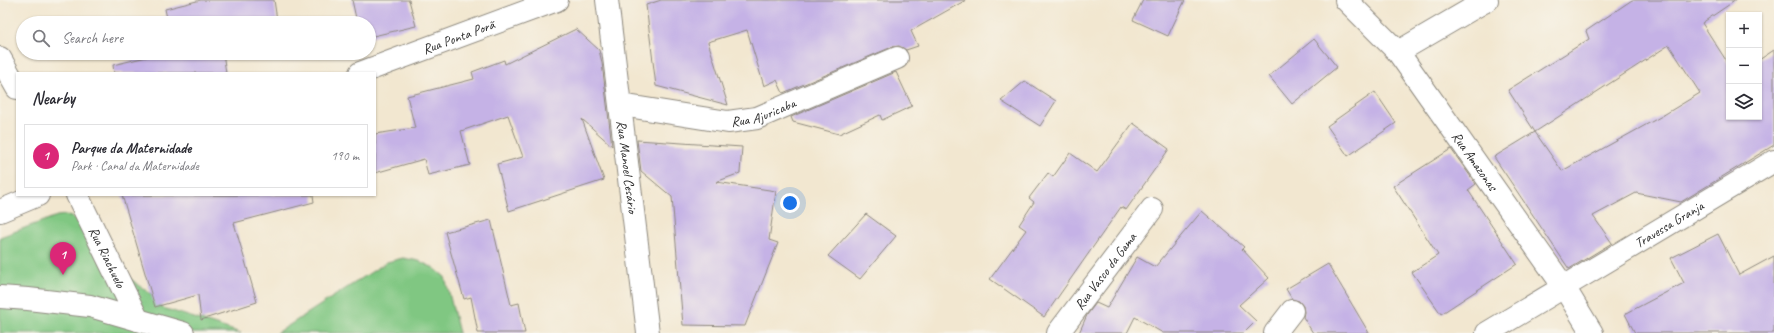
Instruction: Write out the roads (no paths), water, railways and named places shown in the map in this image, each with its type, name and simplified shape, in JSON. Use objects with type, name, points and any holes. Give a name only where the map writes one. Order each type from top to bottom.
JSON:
[{"type":"street","name":"Rua Ponta Porã","points":[[363,72],[557,0]]},
{"type":"street","name":"Rua Manoel Cesário","points":[[607,0],[648,333]]},
{"type":"street","name":"Rua Amazonas","points":[[1346,0],[1398,52],[1564,287],[1592,333]]},
{"type":"street","points":[[1398,52],[1487,0]]},
{"type":"street","points":[[0,58],[16,86]]},
{"type":"street","name":"Rua Ajuricaba","points":[[621,105],[728,122],[758,118],[897,58]]},
{"type":"street","name":"Travessa Granja","points":[[1487,333],[1774,161]]},
{"type":"street","points":[[0,212],[36,196]]},
{"type":"street","name":"Rua Riachuelo","points":[[77,196],[138,320]]},
{"type":"street","name":"Rua Vasco da Gama","points":[[1058,333],[1152,210]]},
{"type":"street","points":[[0,297],[90,306],[183,333]]},
{"type":"street","points":[[1275,333],[1292,311]]},
{"type":"place","name":"Parque da Maternidade","points":[[63,275]]}]
